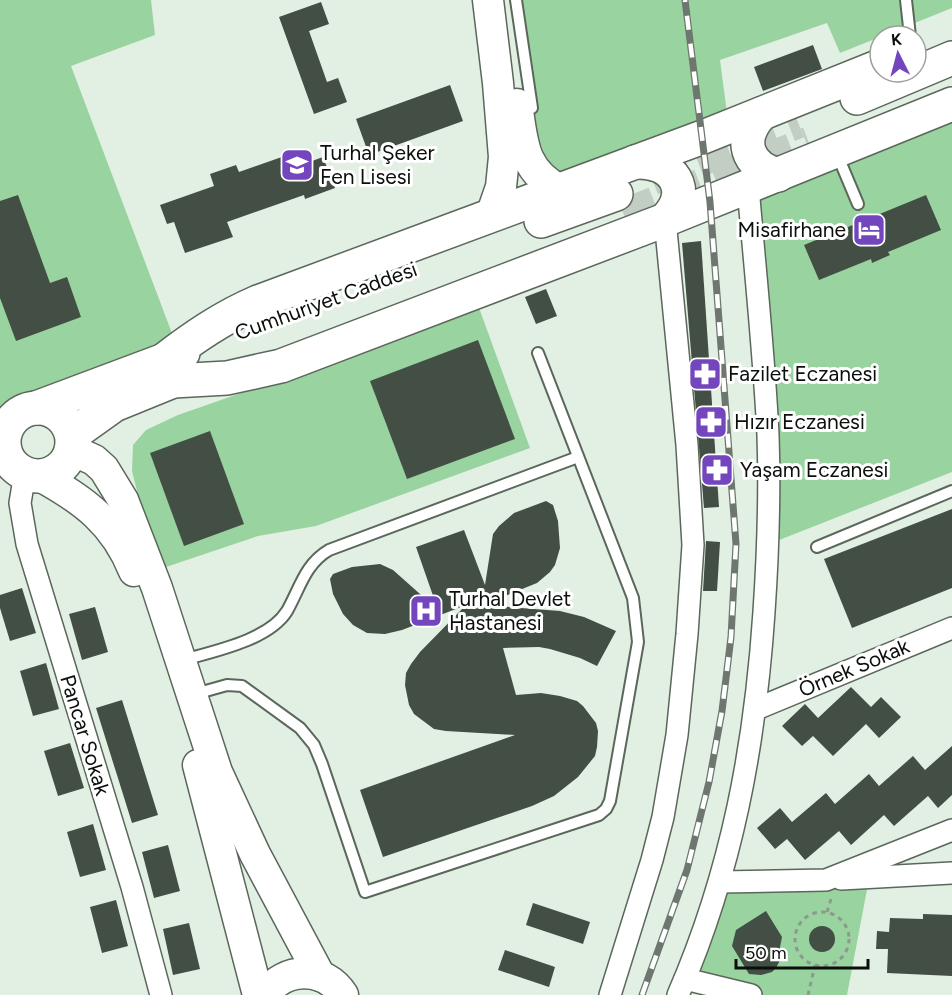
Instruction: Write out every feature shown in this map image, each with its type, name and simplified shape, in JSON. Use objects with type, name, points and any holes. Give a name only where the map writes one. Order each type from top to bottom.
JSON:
[{"type":"highway","points":[[928,46],[952,37]]},
{"type":"highway","points":[[868,71],[635,162],[258,302],[231,314],[189,341],[169,371],[227,378],[281,366],[748,187],[778,175],[814,139],[952,58]]},
{"type":"highway","points":[[814,139],[952,84]]},
{"type":"highway","points":[[814,139],[952,104]]},
{"type":"highway","points":[[761,114],[749,132],[749,151],[759,167],[778,175]]},
{"type":"highway","points":[[635,162],[648,161],[659,164],[675,179],[678,190],[677,201],[673,212],[665,220]]},
{"type":"highway","name":"Cumhuriyet Caddesi","points":[[18,415],[169,371],[620,204]]},
{"type":"highway","name":"Cumhuriyet Caddesi","points":[[21,472],[54,472],[60,468],[66,463],[72,442],[114,405],[169,371]]},
{"type":"highway","points":[[21,472],[9,459],[4,446],[6,432],[18,415],[50,410],[62,417],[70,428],[72,442]]},
{"type":"street","points":[[488,0],[504,157],[501,187],[491,216]]},
{"type":"street","points":[[504,0],[526,152],[535,172],[560,190]]},
{"type":"street","points":[[748,187],[768,435],[769,544],[756,709],[744,784],[720,882],[682,987],[751,995]]},
{"type":"street","points":[[610,995],[663,817],[677,735],[687,634],[693,545],[687,445],[665,220]]},
{"type":"street","points":[[72,442],[104,469],[117,488],[144,552],[217,772],[255,854],[320,976]]},
{"type":"street","points":[[21,472],[77,497],[109,527],[129,557],[201,776],[258,995]]},
{"type":"street","name":"Pancar Sokak","points":[[21,472],[20,503],[27,544],[132,887],[161,995]]},
{"type":"street","name":"Örnek Sokak","points":[[756,709],[952,628]]},
{"type":"street","points":[[826,880],[952,830]]},
{"type":"street","points":[[720,882],[826,880],[952,873]]},
{"type":"street","points":[[265,995],[274,984],[288,975],[304,973],[320,976],[335,985],[343,995]]},
{"type":"lane","points":[[516,0],[534,120]]},
{"type":"lane","points":[[906,0],[909,24]]},
{"type":"lane","points":[[814,139],[858,204]]},
{"type":"lane","points":[[192,695],[227,685],[242,686],[300,728],[314,745],[322,764],[365,892],[599,815],[606,809],[610,801],[638,631],[633,598],[538,353]]},
{"type":"lane","points":[[180,661],[225,648],[261,633],[273,625],[286,612],[314,562],[329,550],[578,457]]},
{"type":"lane","points":[[818,547],[952,491]]},
{"type":"path","points":[[827,912],[840,918],[844,923],[849,936],[849,944],[842,957],[836,962],[830,965],[815,965],[802,958],[797,952],[795,931],[808,915],[827,912]]},
{"type":"path","points":[[808,995],[815,965]]},
{"type":"green space","points":[[0,0],[151,0],[155,35],[71,66],[173,336],[156,350],[0,407]]},
{"type":"green space","points":[[516,0],[952,0],[952,8],[912,24],[868,24],[868,42],[840,53],[827,23],[720,60],[727,113],[562,175],[548,162],[534,121]]},
{"type":"green space","points":[[952,118],[952,472],[769,544],[749,201]]},
{"type":"green space","points":[[478,305],[530,448],[316,526],[258,536],[163,568],[132,471],[133,445],[146,430],[178,415],[313,368]]},
{"type":"green space","points":[[869,879],[847,995],[751,995],[685,979],[720,882]]},
{"type":"building","points":[[321,2],[329,24],[309,31],[327,82],[338,78],[347,102],[314,114],[279,17]]},
{"type":"building","points":[[813,45],[822,69],[763,91],[754,67]]},
{"type":"building","points":[[450,85],[463,121],[369,155],[356,119]]},
{"type":"building","points":[[296,152],[301,165],[323,157],[335,188],[305,199],[304,195],[227,222],[233,237],[185,253],[174,222],[167,224],[160,205],[214,186],[210,174],[236,165],[239,172]]},
{"type":"building","points":[[18,195],[50,283],[67,277],[81,317],[16,341],[0,298],[0,201]]},
{"type":"building","points":[[926,195],[941,230],[888,252],[890,255],[872,263],[871,259],[819,280],[804,245]]},
{"type":"building","points":[[701,241],[719,507],[704,508],[682,243]]},
{"type":"building","points":[[546,289],[557,316],[536,324],[525,297]]},
{"type":"building","points":[[478,340],[515,439],[407,479],[370,381]]},
{"type":"building","points":[[210,431],[244,524],[184,546],[150,453]]},
{"type":"building","points":[[546,501],[553,505],[558,521],[560,548],[555,565],[537,583],[483,605],[560,611],[584,617],[616,631],[597,666],[550,649],[503,648],[516,695],[541,693],[560,696],[577,701],[583,706],[596,723],[598,731],[595,756],[578,777],[554,796],[532,806],[383,857],[360,790],[515,735],[434,729],[414,714],[409,705],[405,685],[406,673],[411,664],[466,605],[402,630],[385,634],[367,633],[353,625],[343,614],[333,594],[330,579],[333,574],[352,567],[380,564],[393,570],[438,610],[416,547],[464,530],[485,585],[493,534],[514,513]]},
{"type":"building","points":[[952,509],[952,588],[852,628],[824,559]]},
{"type":"building","points":[[706,541],[720,542],[717,591],[703,591]]},
{"type":"building","points":[[22,588],[36,633],[10,641],[0,608],[0,595]]},
{"type":"building","points":[[95,607],[108,652],[82,660],[69,614]]},
{"type":"building","points":[[46,663],[59,709],[33,716],[20,671]]},
{"type":"building","points":[[851,687],[871,707],[881,697],[901,717],[879,738],[866,724],[833,756],[813,736],[802,746],[782,726],[805,704],[818,718]]},
{"type":"building","points":[[122,700],[158,815],[132,823],[96,708]]},
{"type":"building","points":[[70,743],[84,788],[58,796],[44,751]]},
{"type":"building","points":[[952,746],[952,795],[938,808],[928,796],[894,826],[884,815],[851,845],[839,831],[805,860],[787,839],[775,849],[757,828],[780,808],[792,822],[826,793],[835,804],[869,774],[879,786],[913,756],[925,770]]},
{"type":"building","points":[[93,824],[106,870],[80,877],[67,832]]},
{"type":"building","points":[[168,845],[180,891],[154,898],[142,852]]},
{"type":"building","points":[[116,900],[128,946],[102,953],[90,907]]},
{"type":"building","points":[[533,903],[590,922],[583,944],[526,925]]},
{"type":"building","points":[[766,911],[782,937],[781,958],[772,972],[761,975],[749,974],[732,946],[736,930]]},
{"type":"building","points":[[923,914],[952,915],[952,976],[887,973],[888,949],[876,949],[877,931],[889,932],[890,918],[923,919]]},
{"type":"building","points":[[189,923],[200,969],[173,975],[163,929]]},
{"type":"building","points":[[822,926],[831,930],[835,939],[831,948],[822,952],[813,948],[809,939],[813,930]]},
{"type":"building","points":[[505,950],[555,967],[549,987],[498,970]]},
{"type":"tunnel","points":[[652,179],[798,122]]},
{"type":"tunnel","points":[[624,215],[809,143]]},
{"type":"railway","points":[[642,995],[687,870],[709,782],[722,711],[731,637],[736,544],[710,202],[685,0]]},
{"type":"place","name":"Turhal Şeker Fen Lisesi","points":[[297,165]]},
{"type":"place","name":"Misafirhane","points":[[869,230]]},
{"type":"place","name":"Fazilet Eczanesi","points":[[705,374]]},
{"type":"place","name":"Hızır Eczanesi","points":[[711,422]]},
{"type":"place","name":"Yaşam Eczanesi","points":[[717,470]]},
{"type":"place","name":"Turhal Devlet Hastanesi","points":[[426,611]]}]
